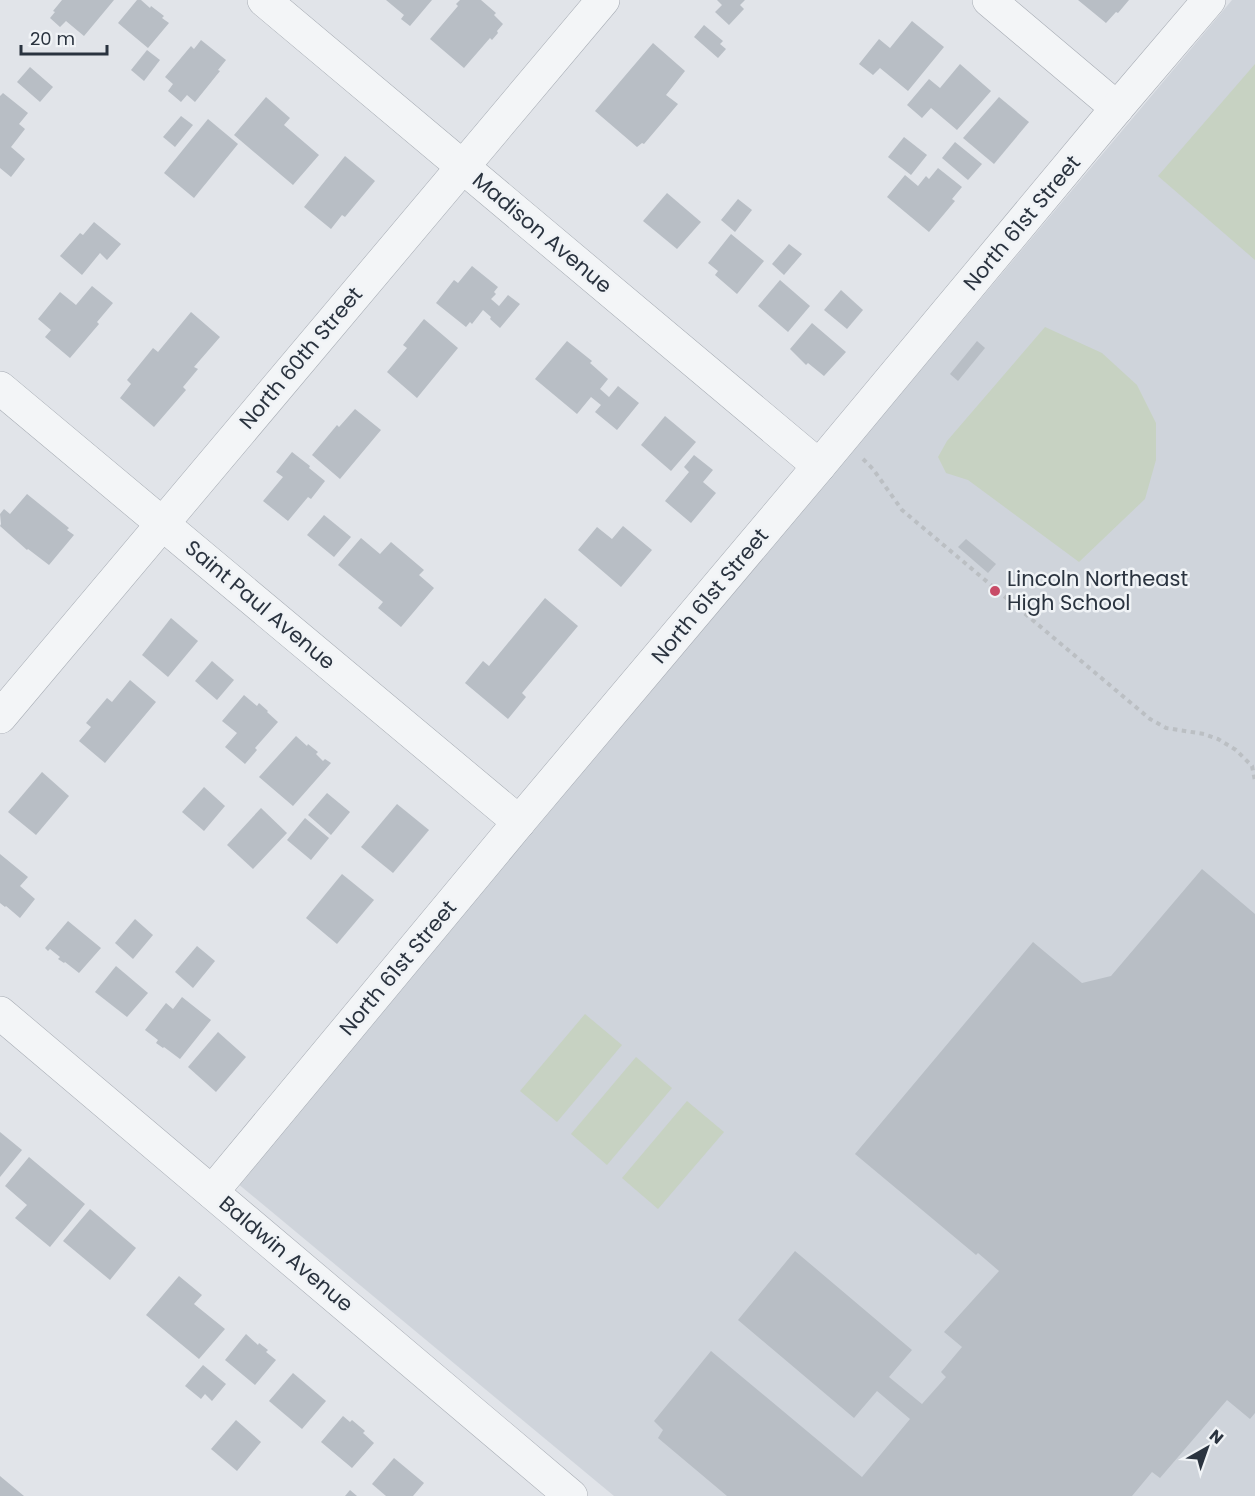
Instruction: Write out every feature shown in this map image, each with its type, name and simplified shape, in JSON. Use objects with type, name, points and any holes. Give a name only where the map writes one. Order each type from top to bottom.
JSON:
[{"type":"street","name":"Madison Avenue","points":[[264,0],[819,466]]},
{"type":"street","name":"North 60th Street","points":[[4,704],[163,524],[603,0]]},
{"type":"street","points":[[989,0],[1117,108]]},
{"type":"street","name":"North 61st Street","points":[[212,1192],[519,822],[1209,0]]},
{"type":"street","name":"Saint Paul Avenue","points":[[0,388],[519,822]]},
{"type":"street","name":"Baldwin Avenue","points":[[0,1013],[571,1496]]},
{"type":"path","points":[[862,457],[902,510],[1150,719],[1166,728],[1204,734],[1218,739],[1236,750],[1252,766],[1255,781]]},
{"type":"shaded area","name":"Lincoln Northeast High School","points":[[1232,0],[1255,0],[1255,1496],[614,1496],[237,1183]]},
{"type":"green space","points":[[1255,64],[1255,260],[1158,176]]},
{"type":"green space","points":[[1045,327],[1102,353],[1137,385],[1156,423],[1156,460],[1145,499],[1079,562],[968,480],[946,473],[938,457],[947,441]]},
{"type":"green space","points":[[585,1014],[622,1045],[557,1122],[520,1091]]},
{"type":"green space","points":[[636,1057],[672,1088],[607,1165],[571,1134]]},
{"type":"green space","points":[[687,1101],[724,1132],[658,1209],[622,1178]]},
{"type":"building","points":[[62,0],[114,0],[84,36],[66,21],[60,27],[50,18]]},
{"type":"building","points":[[137,0],[141,0],[150,8],[151,6],[169,23],[148,48],[118,23]]},
{"type":"building","points":[[386,0],[432,0],[410,26],[401,19],[404,15]]},
{"type":"building","points":[[460,0],[481,0],[496,13],[494,15],[503,24],[492,40],[490,38],[464,68],[430,39],[458,6],[456,4]]},
{"type":"building","points":[[717,0],[745,0],[740,5],[744,9],[729,25],[715,12],[722,5]]},
{"type":"building","points":[[1078,0],[1129,0],[1106,23]]},
{"type":"building","points":[[912,21],[944,47],[908,91],[880,68],[873,75],[859,64],[879,39],[890,48]]},
{"type":"building","points":[[704,25],[723,41],[720,44],[726,49],[718,58],[694,37]]},
{"type":"building","points":[[201,40],[226,60],[195,102],[187,95],[181,102],[168,91],[173,84],[165,77],[191,46],[194,49]]},
{"type":"building","points":[[653,43],[685,71],[666,95],[678,104],[644,144],[637,147],[595,111]]},
{"type":"building","points":[[147,50],[160,60],[144,81],[131,70]]},
{"type":"building","points":[[960,64],[991,91],[957,130],[931,108],[922,118],[907,105],[929,79],[940,88]]},
{"type":"building","points":[[30,67],[53,87],[40,102],[17,82]]},
{"type":"building","points":[[3,93],[28,113],[19,124],[25,129],[11,147],[25,159],[11,177],[0,168],[0,96]]},
{"type":"building","points":[[266,97],[290,118],[284,125],[319,155],[293,185],[234,135]]},
{"type":"building","points":[[999,97],[1029,122],[994,164],[963,138]]},
{"type":"building","points":[[181,116],[193,125],[175,147],[163,137]]},
{"type":"building","points":[[208,119],[238,144],[194,198],[164,173]]},
{"type":"building","points":[[904,137],[927,155],[911,175],[888,157]]},
{"type":"building","points":[[955,142],[982,164],[968,180],[942,158]]},
{"type":"building","points":[[345,156],[375,181],[345,217],[342,215],[331,229],[304,207]]},
{"type":"building","points":[[938,168],[962,187],[952,199],[955,201],[929,232],[887,197],[905,175],[918,186],[926,176],[929,179]]},
{"type":"building","points":[[667,193],[701,222],[677,249],[643,221]]},
{"type":"building","points":[[738,199],[752,210],[735,232],[721,220]]},
{"type":"building","points":[[94,222],[121,244],[107,260],[100,253],[82,275],[60,256],[80,233],[83,235]]},
{"type":"building","points":[[731,234],[764,261],[737,294],[715,275],[718,271],[708,263]]},
{"type":"building","points":[[789,244],[802,254],[784,275],[772,264]]},
{"type":"building","points":[[472,266],[498,287],[491,299],[499,306],[508,295],[520,304],[500,328],[483,310],[472,324],[470,322],[466,327],[436,303],[454,280],[458,283]]},
{"type":"building","points":[[780,280],[810,306],[788,332],[758,306]]},
{"type":"building","points":[[92,286],[113,303],[97,322],[99,324],[70,358],[45,337],[51,330],[38,319],[60,292],[76,305]]},
{"type":"building","points":[[841,290],[863,310],[847,329],[824,310]]},
{"type":"building","points":[[191,312],[220,337],[194,367],[198,369],[183,387],[186,390],[154,427],[120,398],[131,384],[127,380],[153,348],[158,352]]},
{"type":"building","points":[[424,319],[458,348],[417,398],[387,372],[407,348],[403,345]]},
{"type":"building","points":[[812,323],[846,352],[824,376],[808,363],[806,365],[790,349]]},
{"type":"building","points":[[567,341],[592,361],[590,363],[608,379],[600,389],[609,397],[618,386],[639,403],[617,430],[595,412],[601,405],[591,397],[577,414],[535,379]]},
{"type":"building","points":[[977,341],[985,348],[958,381],[950,374]]},
{"type":"building","points":[[355,409],[381,430],[340,479],[312,455],[337,425],[339,427]]},
{"type":"building","points":[[665,416],[696,442],[671,471],[641,445]]},
{"type":"building","points":[[292,452],[325,481],[311,499],[308,497],[288,521],[263,501],[283,477],[276,472]]},
{"type":"building","points":[[694,455],[713,470],[703,482],[716,493],[691,523],[665,501],[689,472],[684,467]]},
{"type":"building","points":[[27,494],[69,528],[67,530],[74,535],[49,565],[27,550],[0,526],[0,514],[4,509],[10,514]]},
{"type":"building","points":[[324,515],[351,537],[334,557],[307,535]]},
{"type":"building","points":[[623,526],[652,550],[621,587],[578,550],[597,527],[612,539]]},
{"type":"building","points":[[361,538],[380,554],[391,542],[424,570],[419,575],[434,588],[401,627],[378,608],[383,602],[338,565]]},
{"type":"building","points":[[966,539],[996,564],[988,573],[958,547]]},
{"type":"building","points":[[545,598],[578,626],[522,693],[526,697],[508,719],[465,683],[483,661],[489,666]]},
{"type":"building","points":[[171,618],[198,641],[168,677],[142,655]]},
{"type":"building","points":[[212,661],[234,680],[217,700],[195,681]]},
{"type":"building","points":[[130,680],[156,702],[105,763],[79,741],[91,727],[86,723],[107,698],[112,702]]},
{"type":"building","points":[[244,695],[257,706],[259,703],[278,722],[255,748],[257,750],[245,764],[225,747],[237,733],[222,721]]},
{"type":"building","points":[[296,736],[318,752],[316,754],[323,761],[325,759],[331,763],[293,806],[259,777]]},
{"type":"building","points":[[42,772],[69,796],[36,835],[8,812]]},
{"type":"building","points":[[204,787],[225,806],[204,831],[182,812]]},
{"type":"building","points":[[327,793],[350,812],[331,835],[308,815]]},
{"type":"building","points":[[397,804],[429,830],[393,873],[361,847]]},
{"type":"building","points":[[261,808],[287,833],[253,869],[227,845]]},
{"type":"building","points":[[305,818],[329,838],[311,860],[287,840]]},
{"type":"building","points":[[0,854],[28,877],[20,886],[35,899],[20,918],[0,903]]},
{"type":"building","points":[[1202,869],[1255,914],[1255,1413],[1250,1419],[1227,1400],[1160,1478],[1152,1472],[1132,1496],[727,1496],[658,1438],[663,1430],[654,1421],[711,1351],[862,1477],[910,1419],[877,1391],[854,1418],[738,1320],[795,1251],[912,1350],[889,1377],[922,1404],[946,1377],[941,1372],[962,1347],[944,1332],[999,1271],[978,1253],[976,1255],[855,1154],[1033,942],[1082,983],[1111,976]]},
{"type":"building","points":[[342,874],[374,900],[337,944],[306,918]]},
{"type":"building","points":[[135,919],[153,935],[133,959],[115,943]]},
{"type":"building","points":[[68,921],[101,948],[79,973],[58,959],[60,957],[50,949],[48,951],[45,948]]},
{"type":"building","points":[[197,946],[215,961],[193,988],[175,972]]},
{"type":"building","points":[[116,966],[148,993],[127,1017],[95,992]]},
{"type":"building","points":[[182,997],[211,1020],[180,1059],[156,1043],[158,1040],[145,1030],[166,1003],[173,1009]]},
{"type":"building","points":[[218,1032],[246,1057],[216,1092],[188,1067]]},
{"type":"building","points":[[0,1132],[22,1150],[0,1177]]},
{"type":"building","points":[[29,1157],[85,1204],[50,1247],[15,1218],[27,1205],[5,1186]]},
{"type":"building","points":[[90,1209],[136,1248],[110,1280],[63,1241]]},
{"type":"building","points":[[179,1276],[202,1295],[194,1304],[225,1329],[199,1359],[146,1315]]},
{"type":"building","points":[[246,1334],[258,1345],[259,1343],[268,1350],[266,1352],[276,1360],[255,1385],[225,1360]]},
{"type":"building","points":[[203,1365],[226,1384],[212,1401],[205,1394],[201,1399],[185,1386]]},
{"type":"building","points":[[293,1373],[326,1401],[302,1429],[269,1401]]},
{"type":"building","points":[[343,1416],[365,1431],[363,1433],[374,1443],[352,1468],[321,1442]]},
{"type":"building","points":[[236,1420],[261,1442],[237,1471],[211,1449]]},
{"type":"building","points":[[394,1458],[424,1483],[413,1496],[386,1496],[372,1484]]},
{"type":"building","points":[[0,1476],[24,1496],[0,1496]]},
{"type":"building","points":[[350,1490],[357,1496],[345,1496]]},
{"type":"place","name":"Lincoln Northeast High School","points":[[995,591]]}]
